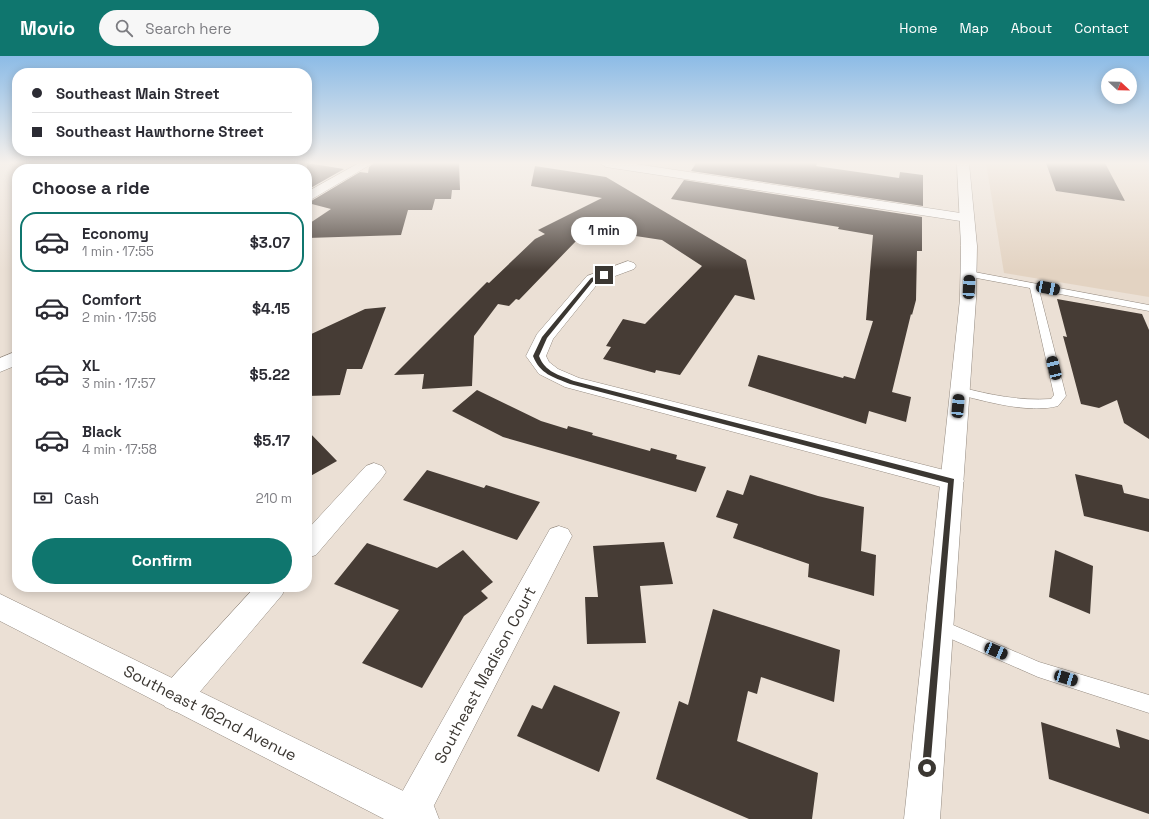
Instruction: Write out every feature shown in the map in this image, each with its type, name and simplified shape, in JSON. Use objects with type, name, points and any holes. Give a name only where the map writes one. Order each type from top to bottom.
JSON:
[{"type":"street","points":[[840,199],[967,218]]},
{"type":"street","points":[[922,819],[969,274],[965,199]]},
{"type":"street","points":[[628,266],[593,279],[544,338],[536,356],[540,366],[553,375],[572,383],[952,481]]},
{"type":"street","points":[[0,366],[12,360]]},
{"type":"street","points":[[312,541],[374,472]]},
{"type":"street","name":"Southeast Madison Court","points":[[416,816],[559,536]]},
{"type":"street","points":[[176,696],[268,592]]},
{"type":"street","name":"Southeast 162nd Avenue","points":[[3,612],[176,696],[416,816]]},
{"type":"lane","points":[[969,274],[1149,308]]},
{"type":"lane","points":[[960,391],[1003,402],[1021,404],[1054,403],[1060,396],[1034,286]]},
{"type":"lane","points":[[939,626],[1038,669],[1149,704]]},
{"type":"shaded area","points":[[992,199],[1149,199],[1149,297],[1004,273]]},
{"type":"building","points":[[315,199],[451,199],[435,199],[432,210],[408,210],[401,235],[312,238],[312,222],[331,209],[312,204],[312,201]]},
{"type":"building","points":[[601,199],[642,199],[746,260],[755,300],[735,295],[680,375],[656,370],[655,373],[603,359],[611,347],[606,346],[623,319],[645,324],[702,266],[662,240],[596,230],[577,240],[519,300],[516,299],[509,306],[498,304],[474,336],[472,386],[422,389],[424,374],[394,375],[487,282],[489,283],[535,239],[545,234],[538,230]]},
{"type":"building","points":[[671,199],[804,199],[922,217],[922,251],[917,251],[916,300],[912,315],[911,314],[892,392],[911,397],[906,422],[869,411],[866,424],[748,386],[758,355],[843,378],[844,376],[855,379],[873,321],[866,320],[873,235],[838,229],[839,227]]},
{"type":"building","points":[[874,199],[923,199],[923,206]]},
{"type":"building","points":[[1108,199],[1124,199],[1125,201]]},
{"type":"building","points":[[1057,299],[1142,314],[1149,330],[1149,439],[1124,423],[1117,400],[1099,408],[1081,404],[1063,336],[1067,337]]},
{"type":"building","points":[[386,307],[362,369],[347,369],[340,395],[312,396],[312,334],[365,309]]},
{"type":"building","points":[[477,390],[541,421],[567,429],[568,426],[593,433],[592,435],[650,451],[651,448],[677,455],[676,459],[706,467],[696,492],[503,437],[452,411]]},
{"type":"building","points":[[312,435],[337,461],[312,475]]},
{"type":"building","points":[[427,470],[484,488],[486,485],[540,502],[517,540],[403,500]]},
{"type":"building","points":[[1075,474],[1122,485],[1124,493],[1149,499],[1149,532],[1084,516]]},
{"type":"building","points":[[750,475],[818,496],[864,507],[861,551],[876,555],[874,596],[808,577],[809,564],[733,538],[738,524],[716,517],[727,490],[743,495]]},
{"type":"building","points":[[664,542],[673,584],[640,586],[646,643],[587,644],[585,597],[598,597],[593,546]]},
{"type":"building","points":[[367,543],[437,568],[463,550],[493,582],[481,591],[488,598],[464,616],[422,688],[362,663],[399,610],[334,584]]},
{"type":"building","points":[[1055,550],[1093,566],[1090,614],[1049,597]]},
{"type":"building","points":[[713,609],[840,650],[834,702],[761,677],[757,694],[748,691],[737,741],[818,773],[812,819],[749,819],[656,779],[679,701],[688,705]]},
{"type":"building","points":[[554,685],[620,712],[599,772],[517,736],[532,705],[542,709]]},
{"type":"building","points":[[1041,722],[1120,748],[1116,729],[1149,740],[1149,814],[1049,779]]},
{"type":"route","points":[[604,275],[593,279],[544,338],[536,356],[540,366],[553,375],[572,383],[952,481],[927,768]]}]
